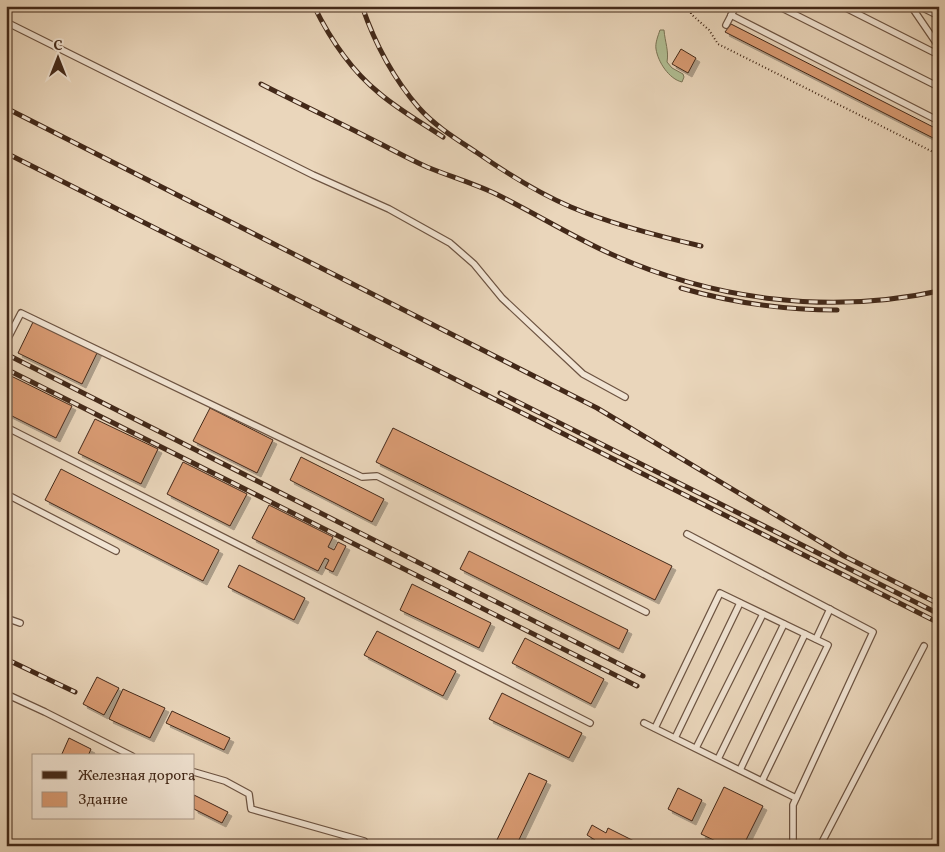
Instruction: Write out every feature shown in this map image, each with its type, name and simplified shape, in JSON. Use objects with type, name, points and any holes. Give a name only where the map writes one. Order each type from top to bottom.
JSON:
[{"type":"lane","points":[[726,25],[736,6]]},
{"type":"lane","points":[[778,6],[939,87]]},
{"type":"lane","points":[[842,6],[939,55]]},
{"type":"lane","points":[[919,6],[939,16]]},
{"type":"lane","points":[[911,7],[939,47]]},
{"type":"lane","points":[[731,15],[939,121]]},
{"type":"lane","points":[[6,22],[313,175],[389,209],[450,243],[474,264],[502,298],[583,374],[625,398]]},
{"type":"lane","points":[[6,342],[21,313],[362,477],[377,476],[646,612]]},
{"type":"lane","points":[[6,427],[590,723]]},
{"type":"lane","points":[[6,494],[116,551]]},
{"type":"lane","points":[[687,534],[873,632],[793,805],[793,846]]},
{"type":"lane","points":[[655,728],[720,593],[828,645],[762,781]]},
{"type":"lane","points":[[675,738],[740,603]]},
{"type":"lane","points":[[816,640],[830,609]]},
{"type":"lane","points":[[696,748],[763,614]]},
{"type":"lane","points":[[6,618],[20,623]]},
{"type":"lane","points":[[718,760],[784,624]]},
{"type":"lane","points":[[740,770],[805,634]]},
{"type":"lane","points":[[820,846],[924,646]]},
{"type":"lane","points":[[6,694],[128,754]]},
{"type":"lane","points":[[644,722],[796,798]]},
{"type":"lane","points":[[195,772],[225,781],[249,794],[251,809],[364,841]]},
{"type":"path","points":[[690,6],[691,14],[709,30],[718,44],[939,155]]},
{"type":"green space","points":[[660,30],[664,30],[667,62],[672,68],[683,74],[682,82],[669,74],[659,59],[656,47]]},
{"type":"building","points":[[731,24],[939,130],[939,141],[725,32]]},
{"type":"building","points":[[681,49],[696,58],[688,73],[672,64]]},
{"type":"building","points":[[34,320],[98,351],[82,384],[18,353]]},
{"type":"building","points":[[7,374],[72,406],[56,438],[6,413]]},
{"type":"building","points":[[210,408],[273,440],[257,473],[193,441]]},
{"type":"building","points":[[95,419],[158,449],[141,484],[78,453]]},
{"type":"building","points":[[393,428],[672,566],[655,600],[376,462]]},
{"type":"building","points":[[301,457],[384,499],[372,522],[290,480]]},
{"type":"building","points":[[183,462],[247,494],[230,526],[167,494]]},
{"type":"building","points":[[61,469],[219,550],[203,581],[45,500]]},
{"type":"building","points":[[269,505],[333,537],[328,547],[334,550],[338,542],[346,546],[333,572],[325,568],[329,560],[325,558],[318,571],[252,538]]},
{"type":"building","points":[[469,551],[628,630],[619,649],[460,569]]},
{"type":"building","points":[[239,565],[305,598],[294,620],[228,587]]},
{"type":"building","points":[[412,584],[491,623],[479,648],[400,610]]},
{"type":"building","points":[[377,631],[456,671],[443,696],[364,655]]},
{"type":"building","points":[[525,638],[604,679],[591,704],[512,663]]},
{"type":"building","points":[[97,677],[119,688],[104,715],[83,704]]},
{"type":"building","points":[[123,689],[165,708],[150,738],[109,719]]},
{"type":"building","points":[[502,693],[582,733],[569,758],[489,719]]},
{"type":"building","points":[[172,711],[230,738],[224,750],[166,723]]},
{"type":"building","points":[[69,738],[91,749],[89,754],[62,754]]},
{"type":"building","points":[[529,773],[547,781],[516,846],[494,846]]},
{"type":"building","points":[[724,787],[763,806],[743,846],[726,846],[701,834]]},
{"type":"building","points":[[678,788],[702,800],[692,821],[668,809]]},
{"type":"building","points":[[195,796],[228,812],[222,823],[195,810]]},
{"type":"building","points":[[592,825],[606,833],[608,828],[644,846],[592,846],[595,840],[587,835]]},
{"type":"railway","points":[[314,6],[334,42],[359,74],[394,105],[443,137]]},
{"type":"railway","points":[[362,6],[379,47],[401,85],[419,108],[448,133],[524,183],[571,207],[635,229],[701,246]]},
{"type":"railway","points":[[261,84],[420,164],[494,193],[611,254],[650,270],[690,283],[772,299],[814,302],[856,302],[898,298],[939,291]]},
{"type":"railway","points":[[6,108],[597,408],[844,556],[939,604]]},
{"type":"railway","points":[[6,153],[939,623]]},
{"type":"railway","points":[[681,288],[758,305],[797,309],[837,310]]},
{"type":"railway","points":[[6,354],[643,676]]},
{"type":"railway","points":[[6,369],[637,686]]},
{"type":"railway","points":[[500,393],[939,614]]},
{"type":"railway","points":[[6,659],[75,692]]}]
